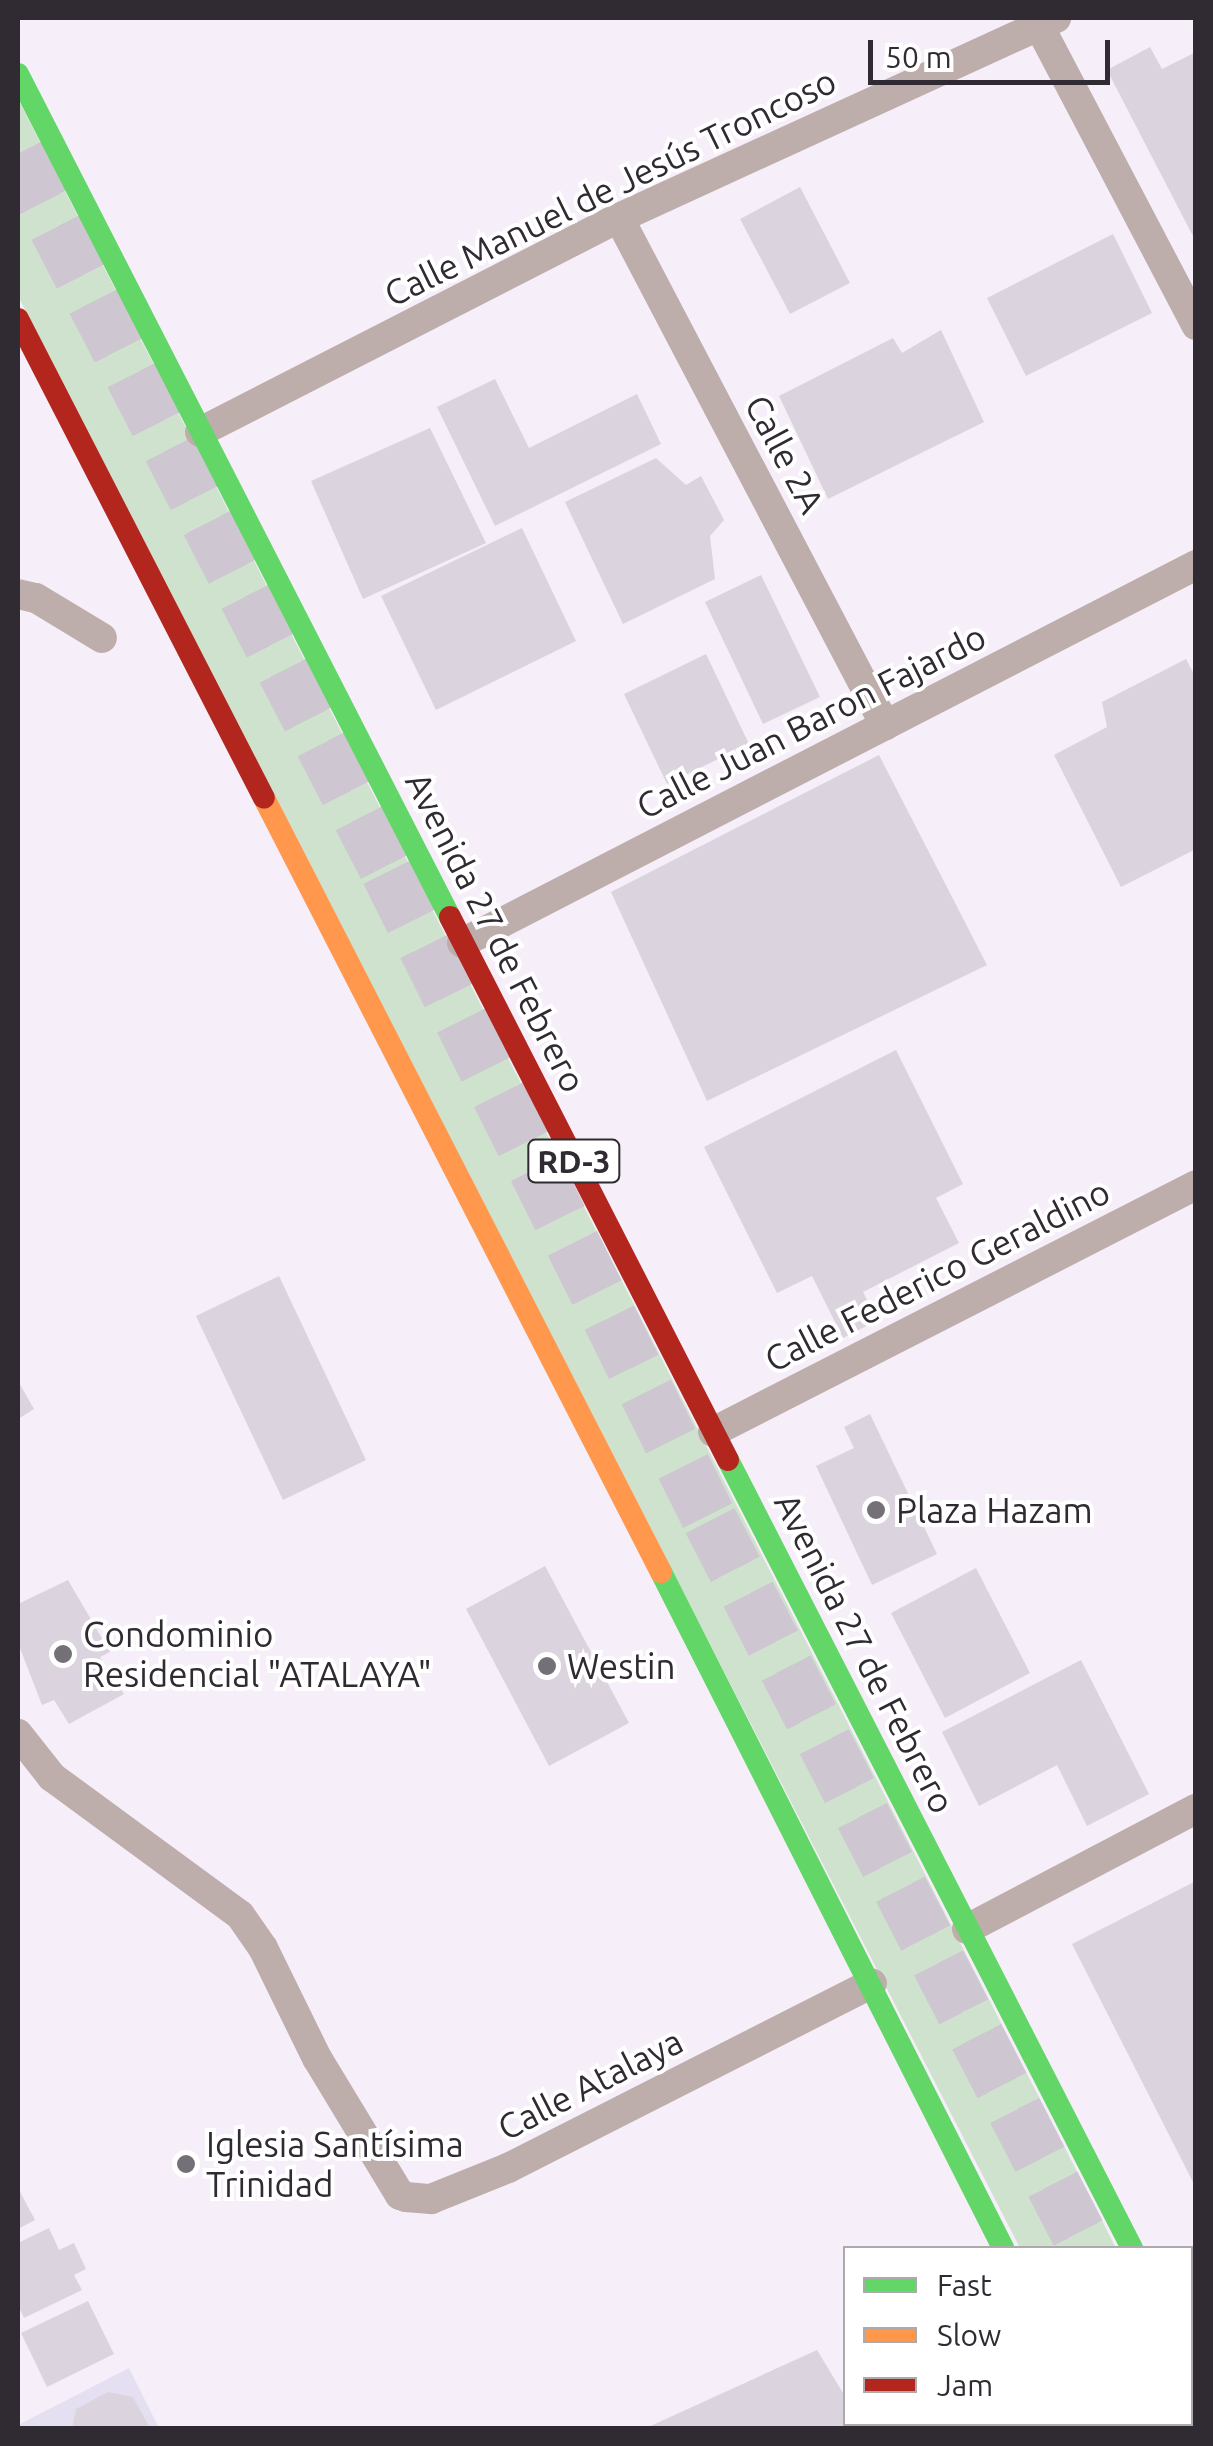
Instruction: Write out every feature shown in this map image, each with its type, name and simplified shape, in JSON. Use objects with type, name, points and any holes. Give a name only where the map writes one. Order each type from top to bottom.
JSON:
[{"type":"main road","name":"Avenida 27 de Febrero","points":[[18,74],[1131,2246]]},
{"type":"main road","points":[[18,319],[872,1983],[1002,2246]]},
{"type":"street","name":"Calle Manuel de Jesús Troncoso","points":[[200,432],[620,218],[1043,20]]},
{"type":"street","points":[[1043,20],[1196,326]]},
{"type":"street","name":"Calle 2A","points":[[620,218],[885,725]]},
{"type":"street","name":"Calle Juan Baron Fajardo","points":[[462,943],[1196,565]]},
{"type":"street","points":[[18,594],[36,598],[102,638]]},
{"type":"street","name":"Calle Federico Geraldino","points":[[713,1432],[1196,1184]]},
{"type":"street","name":"Calle Atalaya","points":[[18,1734],[52,1777],[240,1915],[263,1948],[317,2058],[400,2195],[413,2199],[431,2200],[508,2168],[872,1983]]},
{"type":"street","points":[[967,1929],[1196,1809]]},
{"type":"shaded area","points":[[129,2368],[159,2428],[18,2428],[18,2425]]},
{"type":"green space","points":[[18,99],[1115,2246],[1019,2246],[18,296]]},
{"type":"building","points":[[1150,47],[1162,69],[1196,52],[1196,242],[1107,70]]},
{"type":"building","points":[[800,187],[850,283],[790,314],[740,219]]},
{"type":"building","points":[[1113,234],[1152,313],[1026,376],[987,298]]},
{"type":"building","points":[[941,330],[984,422],[828,499],[779,396],[893,338],[902,353]]},
{"type":"building","points":[[495,379],[529,448],[637,394],[661,444],[495,526],[437,407]]},
{"type":"building","points":[[430,428],[486,543],[363,599],[311,481]]},
{"type":"building","points":[[656,458],[686,485],[701,476],[724,520],[710,536],[715,579],[623,624],[565,502]]},
{"type":"building","points":[[522,528],[576,641],[436,710],[381,596]]},
{"type":"building","points":[[761,575],[820,697],[763,724],[705,602]]},
{"type":"building","points":[[706,654],[749,744],[667,784],[624,694]]},
{"type":"building","points":[[1186,659],[1196,678],[1196,849],[1121,887],[1054,755],[1107,727],[1102,702]]},
{"type":"building","points":[[879,755],[987,965],[707,1101],[611,892]]},
{"type":"building","points":[[896,1050],[963,1184],[936,1198],[959,1243],[863,1292],[878,1320],[843,1338],[812,1276],[777,1293],[704,1147]]},
{"type":"building","points":[[279,1276],[366,1460],[283,1500],[196,1316]]},
{"type":"building","points":[[18,1381],[34,1409],[18,1419]]},
{"type":"building","name":"Plaza Hazam","points":[[870,1414],[937,1554],[872,1585],[816,1466],[854,1448],[844,1427]]},
{"type":"building","name":"Westin","points":[[545,1566],[629,1723],[549,1766],[466,1609]]},
{"type":"building","points":[[976,1568],[1030,1673],[945,1718],[891,1613]]},
{"type":"building","name":"Condominio Residencial \"ATALAYA\"","points":[[68,1580],[110,1652],[100,1657],[124,1694],[69,1724],[54,1700],[42,1705],[18,1643],[18,1604]]},
{"type":"building","points":[[1081,1660],[1149,1794],[1087,1826],[1057,1765],[979,1806],[942,1732]]},
{"type":"building","points":[[1196,1881],[1196,2188],[1072,1944]]},
{"type":"building","points":[[18,2188],[35,2220],[18,2229]]},
{"type":"building","points":[[49,2228],[59,2250],[74,2243],[86,2269],[74,2275],[82,2290],[24,2318],[18,2305],[18,2243]]},
{"type":"building","points":[[88,2301],[114,2354],[47,2387],[21,2333]]},
{"type":"building","points":[[817,2350],[843,2393],[843,2426],[863,2428],[646,2428]]},
{"type":"building","points":[[108,2392],[133,2397],[150,2428],[72,2428],[76,2409]]},
{"type":"tunnel","points":[[18,153],[388,871],[710,1520],[1085,2246]]},
{"type":"traffic: fast","points":[[18,74],[450,917]]},
{"type":"traffic: fast","points":[[728,1460],[1131,2246]]},
{"type":"traffic: fast","points":[[661,1572],[1002,2246]]},
{"type":"traffic: fast","points":[[1193,2366],[1196,2371]]},
{"type":"traffic: slow","points":[[264,798],[661,1572]]},
{"type":"traffic: jam","points":[[18,319],[264,798]]},
{"type":"traffic: jam","points":[[450,917],[728,1460]]},
{"type":"place","name":"Plaza Hazam","points":[[876,1510]]},
{"type":"place","name":"Condominio Residencial \"ATALAYA\"","points":[[63,1654]]},
{"type":"place","name":"Westin","points":[[547,1666]]},
{"type":"place","name":"Iglesia Santísima Trinidad","points":[[186,2164]]}]
